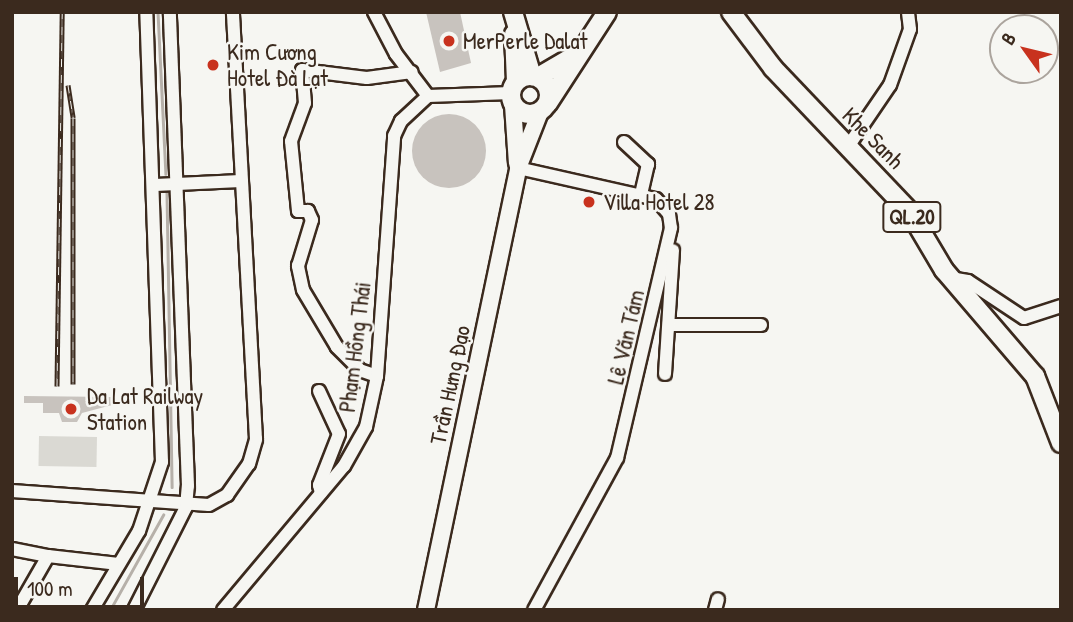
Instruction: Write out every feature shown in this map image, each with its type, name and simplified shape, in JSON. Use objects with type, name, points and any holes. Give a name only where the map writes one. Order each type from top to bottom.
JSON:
[{"type":"highway","points":[[513,14],[522,86],[522,113],[544,107],[585,49],[607,12]]},
{"type":"highway","name":"Khe Sanh","points":[[731,12],[773,68],[909,211],[950,278],[1035,376],[1061,443]]},
{"type":"highway","points":[[522,86],[585,49]]},
{"type":"highway","points":[[522,86],[549,91],[544,107]]},
{"type":"main road","name":"Trần Hưng Đạo","points":[[426,610],[518,169],[522,86]]},
{"type":"main road","name":"Trần Hưng Đạo","points":[[518,169],[544,107]]},
{"type":"street","points":[[92,610],[151,504],[162,462],[156,185],[146,12]]},
{"type":"street","points":[[134,610],[186,507],[186,343],[170,12]]},
{"type":"street","points":[[12,491],[186,507],[209,505],[227,495],[245,472],[256,439],[240,181],[233,12]]},
{"type":"street","points":[[374,12],[428,96],[522,86]]},
{"type":"street","points":[[848,148],[890,85],[910,29],[908,12]]},
{"type":"street","points":[[377,376],[360,370],[337,347],[303,290],[298,266],[312,220],[308,211],[298,211],[291,141],[305,103],[302,70],[367,78],[412,72]]},
{"type":"street","name":"Phạm Hồng Thái","points":[[223,610],[357,447],[377,376],[394,136],[412,108],[428,96]]},
{"type":"street","points":[[624,142],[648,164],[641,195]]},
{"type":"street","points":[[518,169],[641,195],[665,205],[671,229],[670,325],[665,374]]},
{"type":"street","points":[[156,185],[240,181]]},
{"type":"street","name":"Lê Văn Tám","points":[[534,610],[617,457],[671,229]]},
{"type":"street","points":[[950,278],[968,281],[1024,318],[1061,306]]},
{"type":"street","points":[[670,325],[761,324]]},
{"type":"street","points":[[319,391],[339,434],[319,485],[321,493]]},
{"type":"street","points":[[12,549],[120,564]]},
{"type":"street","points":[[17,610],[48,556]]},
{"type":"shaded area","points":[[39,436],[97,437],[96,467],[38,466]]},
{"type":"building","name":"MerPerle Dalat","points":[[426,12],[460,12],[471,63],[440,72]]},
{"type":"building","points":[[449,114],[463,117],[475,125],[483,137],[486,151],[483,165],[475,177],[463,185],[449,188],[435,185],[423,177],[415,165],[412,151],[415,137],[423,125],[435,117]]},
{"type":"building","name":"Da Lat Railway Station","points":[[24,396],[112,397],[112,405],[82,413],[77,422],[62,422],[59,413],[43,413],[43,403],[24,403]]},
{"type":"waterway","points":[[158,12],[166,174]]},
{"type":"waterway","points":[[167,193],[172,487]]},
{"type":"waterway","points":[[110,610],[163,515]]},
{"type":"railway","points":[[57,386],[62,12]]},
{"type":"railway","points":[[68,85],[73,118],[73,384]]},
{"type":"place","name":"MerPerle Dalat","points":[[449,41]]},
{"type":"place","name":"Kim Cương Hotel Đà Lạt","points":[[213,65]]},
{"type":"place","name":"Villa Hotel 28","points":[[589,202]]},
{"type":"place","name":"Da Lat Railway Station","points":[[71,409]]}]
